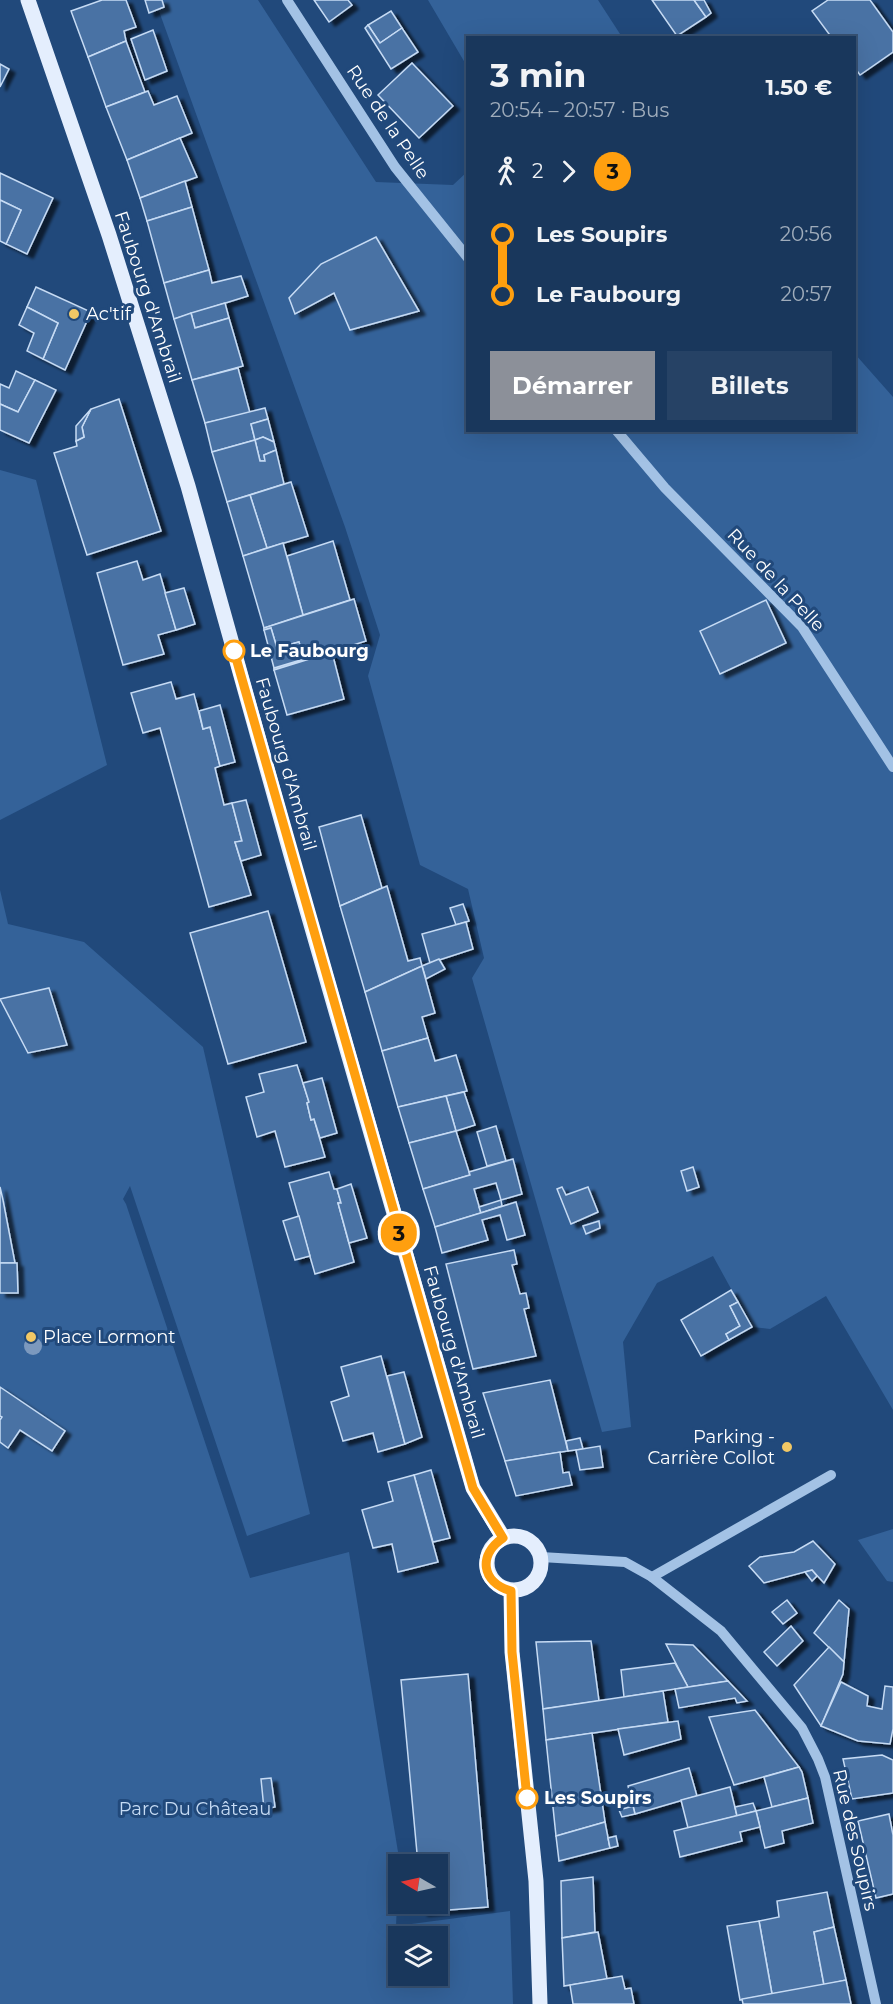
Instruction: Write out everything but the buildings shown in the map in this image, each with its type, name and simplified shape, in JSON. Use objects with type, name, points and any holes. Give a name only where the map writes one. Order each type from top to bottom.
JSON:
[{"type":"main road","name":"Faubourg d'Ambrail","points":[[28,0],[109,235],[188,486],[291,855],[473,1488],[503,1538]]},
{"type":"main road","points":[[513,1536],[530,1541],[541,1557],[540,1571],[536,1579],[521,1590],[511,1591],[495,1584],[486,1568],[489,1552],[495,1543],[513,1536]]},
{"type":"main road","points":[[511,1591],[512,1652],[536,1881],[540,2004]]},
{"type":"street","name":"Rue de la Pelle","points":[[287,0],[395,167],[466,256]]},
{"type":"street","name":"Rue de la Pelle","points":[[618,432],[665,488],[802,627],[893,767]]},
{"type":"street","points":[[652,1577],[831,1475]]},
{"type":"street","name":"Rue des Soupirs","points":[[541,1557],[625,1562],[652,1577],[721,1631],[802,1728],[825,1777],[876,2004]]},
{"type":"green space","points":[[155,0],[258,0],[376,182],[453,185],[466,173],[466,432],[856,432],[856,355],[893,397],[893,1410],[826,1296],[770,1329],[752,1327],[713,1256],[657,1283],[623,1342],[631,1427],[602,1432],[472,978],[484,958],[468,889],[420,865],[368,676],[380,635],[345,527]]},
{"type":"green space","points":[[428,0],[598,0],[621,36],[466,36],[466,65]]},
{"type":"green space","points":[[0,470],[36,480],[107,765],[0,820]]},
{"type":"green space","name":"Parc Du Château","points":[[0,890],[8,924],[84,942],[203,1047],[310,1514],[247,1536],[130,1186],[123,1199],[250,1578],[349,1552],[398,1854],[388,1854],[388,1914],[397,1914],[396,1926],[510,1911],[513,2004],[0,2004]]},
{"type":"green space","points":[[893,1529],[893,1582],[887,1581],[858,1540]]},
{"type":"bus line","name":"3","points":[[234,651],[473,1488],[503,1538],[495,1543],[489,1552],[486,1568],[495,1584],[511,1591],[512,1652],[527,1798]]},
{"type":"place","name":"Ac'tif","points":[[74,314]]},
{"type":"place","name":"Le Faubourg","points":[[234,651]]},
{"type":"place","name":"Place Lormont","points":[[31,1337]]},
{"type":"place","name":"Parking - Carrière Collot","points":[[787,1447]]},
{"type":"place","name":"Les Soupirs","points":[[527,1798]]}]
